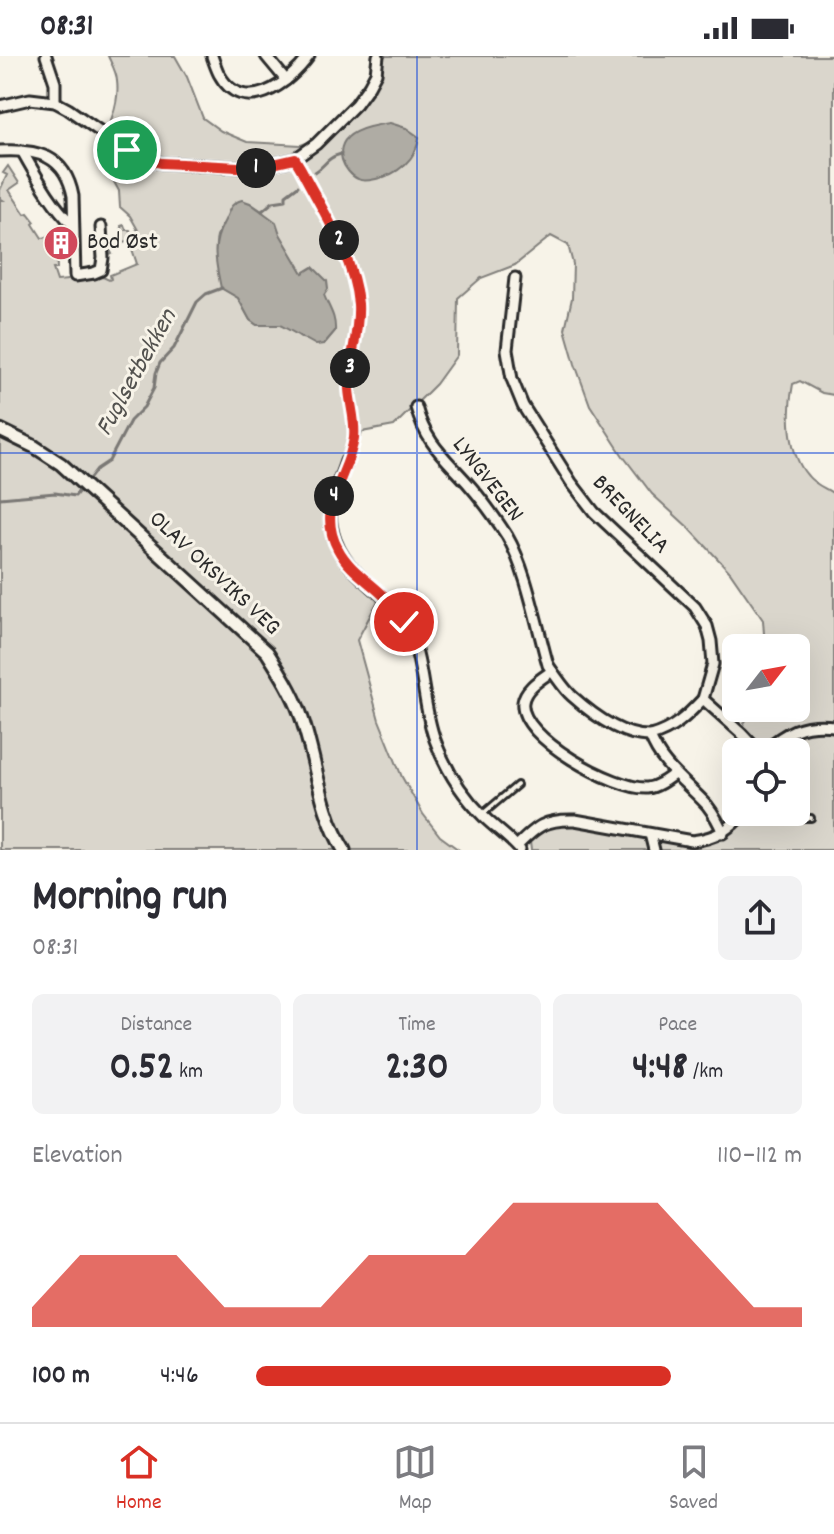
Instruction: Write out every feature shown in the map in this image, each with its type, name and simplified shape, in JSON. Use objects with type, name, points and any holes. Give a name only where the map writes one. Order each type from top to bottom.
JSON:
[{"type":"street","points":[[46,56],[55,83],[55,102]]},
{"type":"street","points":[[212,56],[219,75],[230,87],[241,94],[256,95],[274,90],[309,56]]},
{"type":"street","points":[[266,56],[286,80]]},
{"type":"street","points":[[0,106],[30,99],[55,102],[127,150],[161,163],[256,168],[295,159],[316,144],[356,104],[369,86],[376,73],[378,56]]},
{"type":"street","points":[[0,158],[5,151],[22,151],[48,157],[61,167],[73,196],[75,276],[101,270],[101,227]]},
{"type":"street","points":[[22,151],[46,191],[73,225]]},
{"type":"street","name":"BREGNELIA","points":[[515,278],[507,350],[512,379],[523,406],[571,482],[594,512],[695,607],[707,626],[713,664],[703,699]]},
{"type":"street","name":"LYNGVEGEN","points":[[416,407],[425,433],[492,514],[509,540],[552,671],[569,694],[614,726],[641,736],[650,736]]},
{"type":"street","name":"OLAV OKSVIKS VEG","points":[[0,430],[61,464],[267,652],[300,712],[327,810],[344,850]]},
{"type":"street","points":[[346,461],[332,502],[330,525],[338,549],[354,571],[386,598],[404,622],[414,645],[434,738],[447,769],[482,815],[518,848],[541,824],[548,821],[575,820],[692,841],[723,833],[730,826]]},
{"type":"street","points":[[552,671],[529,689],[523,701],[524,715],[544,740],[570,758],[631,785],[648,788],[674,774]]},
{"type":"street","points":[[723,833],[709,808],[674,774],[655,750],[650,736],[677,724],[703,699],[746,738]]},
{"type":"street","points":[[779,738],[799,727],[817,724],[834,726]]},
{"type":"street","points":[[650,834],[654,850]]},
{"type":"lane","points":[[295,159],[340,241],[358,304],[349,390],[353,441],[346,461]]},
{"type":"lane","points":[[482,815],[517,785]]},
{"type":"shaded area","points":[[108,56],[175,56],[203,118],[221,131],[247,142],[301,145],[319,138],[355,106],[372,70],[374,56],[834,56],[834,395],[822,393],[800,381],[793,384],[790,420],[793,445],[801,467],[813,481],[834,494],[834,850],[531,850],[530,842],[537,833],[556,824],[704,837],[722,824],[810,826],[810,738],[748,738],[742,727],[745,722],[810,722],[810,634],[764,634],[763,620],[730,572],[652,494],[623,456],[590,405],[575,364],[565,329],[572,298],[573,264],[568,245],[551,236],[515,265],[481,278],[458,298],[457,355],[436,384],[394,426],[362,432],[330,521],[355,574],[379,599],[357,640],[379,720],[402,777],[423,814],[440,836],[459,850],[0,850],[0,200],[3,200],[0,190],[7,175],[3,173],[8,166],[19,183],[9,190],[25,214],[28,213],[35,222],[33,224],[42,238],[53,239],[52,234],[65,221],[71,231],[62,235],[61,242],[56,245],[57,269],[53,269],[57,281],[103,277],[109,280],[110,275],[137,264],[129,240],[110,250],[112,254],[105,257],[106,245],[123,238],[121,226],[124,225],[132,233],[138,230],[120,207],[119,191],[96,149],[115,108],[115,71]],"holes":[[[250,203],[262,211],[335,331],[324,344],[302,338],[280,325],[257,325],[250,320],[238,298],[222,288],[216,246],[219,230],[227,220]]]},
{"type":"shaded area","points":[[390,123],[406,128],[419,137],[410,159],[384,177],[367,180],[355,178],[342,160],[344,142],[356,132]]},
{"type":"shaded area","points":[[242,200],[276,222],[303,273],[313,267],[327,281],[328,289],[324,295],[333,316],[335,331],[324,344],[316,345],[280,325],[257,325],[250,320],[238,298],[221,288],[217,240],[230,209]]},
{"type":"waterway","points":[[315,172],[341,154]]},
{"type":"waterway","points":[[262,211],[273,202],[286,200],[286,195],[298,186]]},
{"type":"waterway","name":"Fuglsetbekken","points":[[87,482],[97,469],[109,461],[130,421],[144,407],[154,388],[160,363],[174,348],[197,302],[206,294],[222,288]]},
{"type":"waterway","name":"Fuglsetbekken","points":[[0,498],[55,493],[75,496],[82,487]]},
{"type":"place","name":"Bod Øst","points":[[61,243]]},
{"type":"route","points":[[127,150],[161,163],[256,168],[295,159],[301,169],[340,241],[358,304],[349,390],[353,441],[332,502],[330,525],[338,549],[354,571],[386,598],[404,622]]}]
